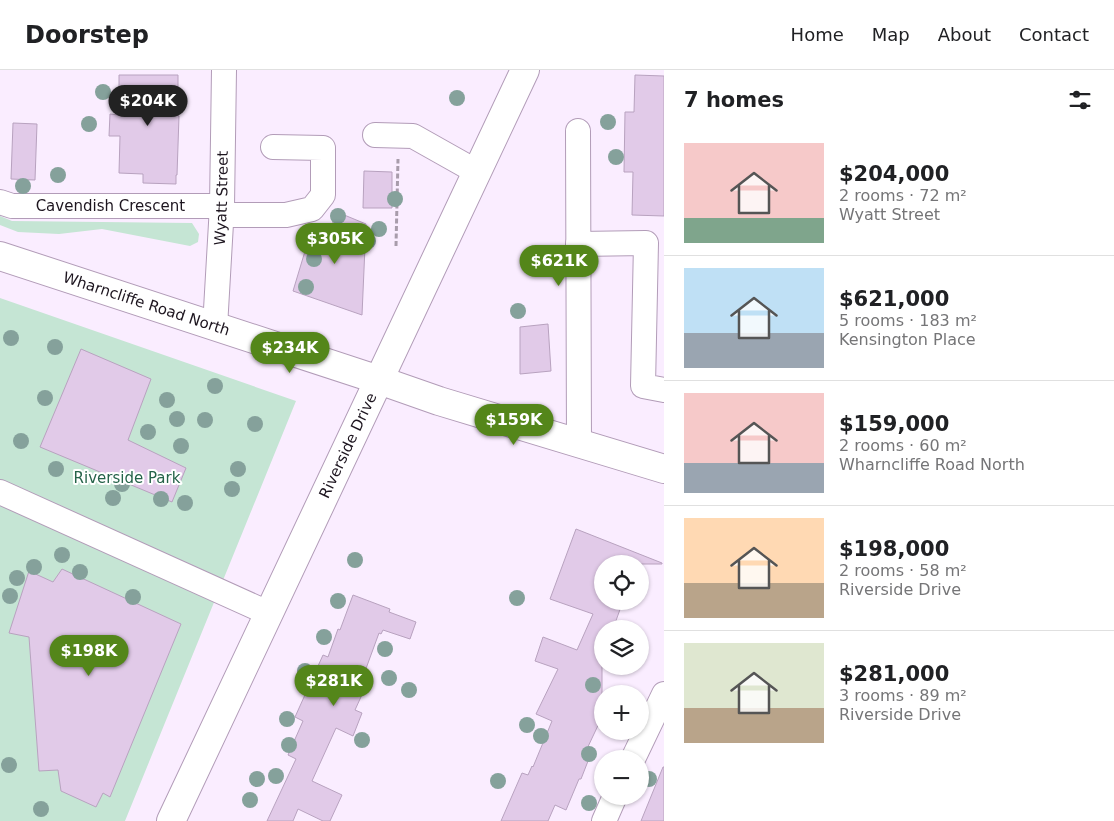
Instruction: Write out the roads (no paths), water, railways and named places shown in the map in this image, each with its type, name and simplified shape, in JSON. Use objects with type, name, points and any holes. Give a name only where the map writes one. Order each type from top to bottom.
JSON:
[{"type":"main road","name":"Riverside Drive","points":[[170,821],[525,70]]},
{"type":"main road","name":"Wharncliffe Road North","points":[[0,256],[439,401],[664,469]]},
{"type":"street","name":"Wyatt Street","points":[[215,327],[221,210],[224,70]]},
{"type":"street","points":[[578,131],[579,444]]},
{"type":"street","points":[[375,135],[413,136],[477,172]]},
{"type":"street","name":"Cavendish Crescent","points":[[0,202],[12,206],[221,210],[286,215],[312,209],[323,195],[324,148],[273,147]]},
{"type":"street","points":[[578,244],[655,242],[643,386],[664,390]]},
{"type":"street","points":[[0,492],[268,613]]},
{"type":"street","points":[[637,750],[664,694]]},
{"type":"street","points":[[604,821],[612,805]]},
{"type":"park label","name":"Riverside Park","points":[[127,478]]}]
